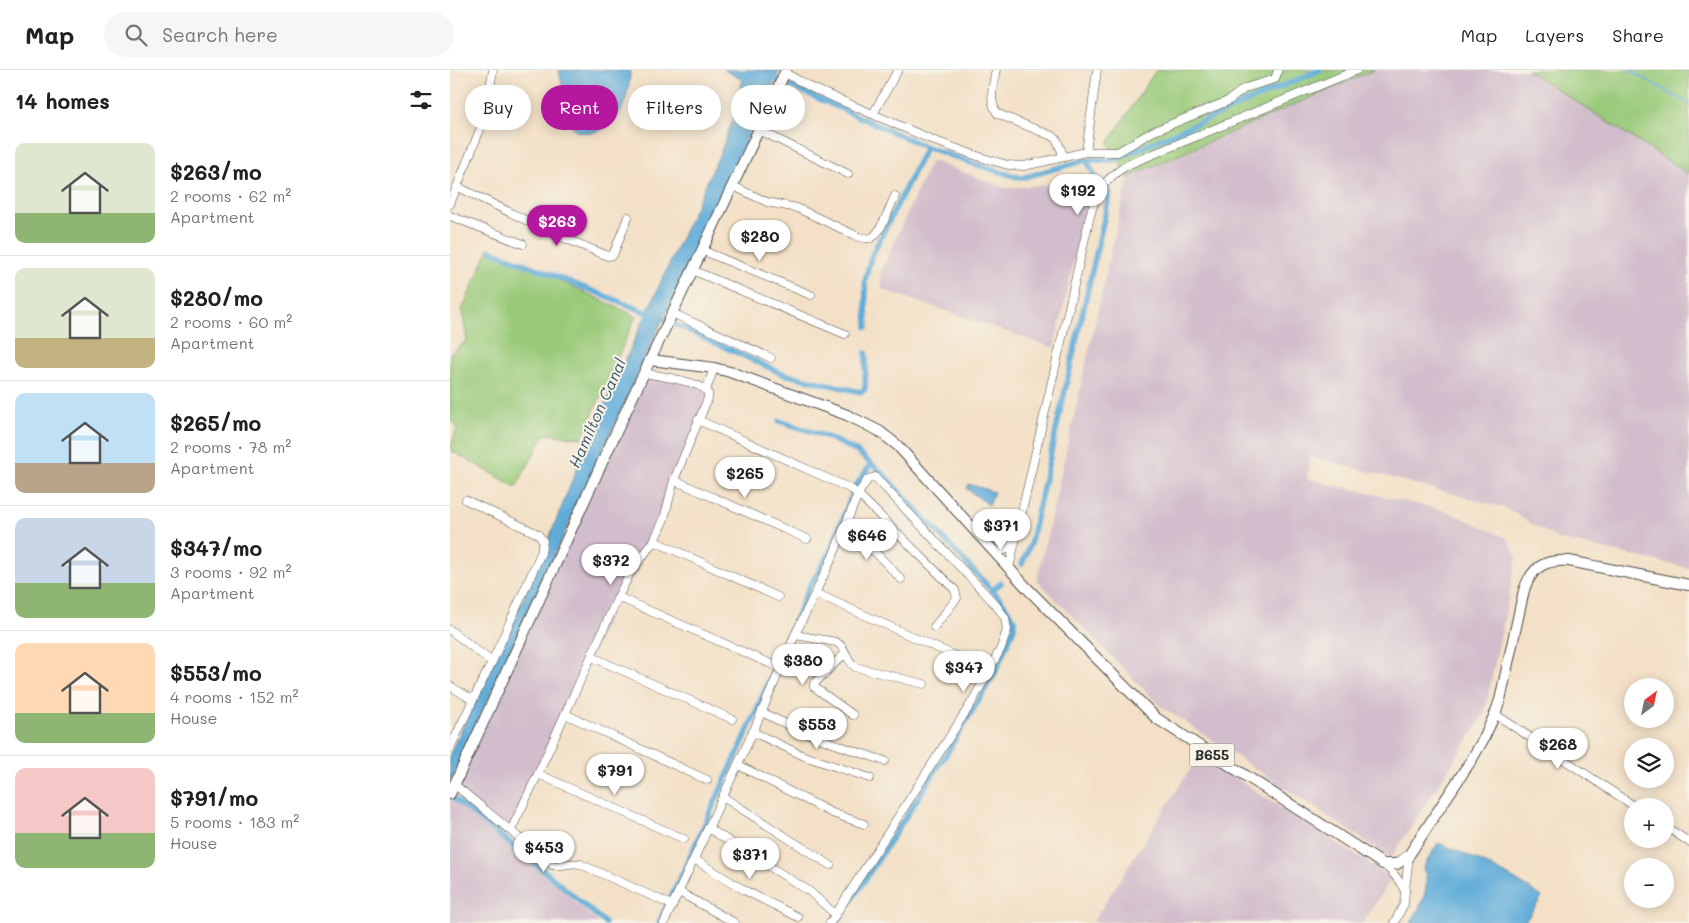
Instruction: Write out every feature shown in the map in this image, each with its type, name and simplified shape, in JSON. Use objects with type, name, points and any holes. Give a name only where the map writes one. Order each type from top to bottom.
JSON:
[{"type":"main road","points":[[779,85],[785,73]]},
{"type":"main road","points":[[452,789],[701,250],[759,130]]},
{"type":"main road","name":"B655","points":[[651,360],[714,368],[730,372],[847,415],[879,431],[897,445],[1009,568],[1156,718],[1383,864]]},
{"type":"main road","points":[[1383,864],[1397,864],[1410,855],[1484,740],[1500,700],[1524,590],[1528,579],[1540,566],[1557,560],[1569,561],[1689,585]]},
{"type":"street","points":[[450,204],[485,117],[493,70]]},
{"type":"street","points":[[873,114],[898,70]]},
{"type":"street","points":[[996,70],[993,85],[993,104],[998,114],[1052,136],[1057,140],[1064,157]]},
{"type":"street","points":[[1086,152],[1097,70]]},
{"type":"street","points":[[785,73],[812,88],[935,140],[983,158],[1008,165],[1024,166],[1036,165],[1086,152],[1118,152],[1152,132],[1228,101],[1245,88],[1275,79],[1278,70]]},
{"type":"street","points":[[1009,568],[1090,216],[1102,185],[1113,174],[1128,165],[1357,70]]},
{"type":"street","points":[[759,130],[848,174]]},
{"type":"street","points":[[733,186],[767,202],[797,208],[867,239],[873,237],[880,229],[895,196]]},
{"type":"street","points":[[458,187],[552,233],[608,256],[613,255],[628,217]]},
{"type":"street","points":[[450,216],[523,244]]},
{"type":"street","points":[[701,250],[811,295]]},
{"type":"street","points":[[692,270],[845,334]]},
{"type":"street","points":[[672,315],[771,358]]},
{"type":"street","points":[[511,830],[618,597],[629,576],[654,542],[664,519],[674,480],[708,398],[706,390],[714,368]]},
{"type":"street","points":[[644,373],[694,384],[706,390]]},
{"type":"street","points":[[698,420],[855,492],[955,590],[957,598],[934,626]]},
{"type":"street","points":[[674,923],[665,920],[668,904],[679,892],[753,732],[762,712],[776,667],[795,634],[844,530],[855,492],[868,478],[875,477],[996,605],[1004,618],[1007,630],[1001,648],[972,702],[830,923]]},
{"type":"street","points":[[674,480],[807,539]]},
{"type":"street","points":[[450,748],[492,662],[541,553],[543,540],[538,534],[466,500]]},
{"type":"street","points":[[844,530],[875,552],[901,579]]},
{"type":"street","points":[[995,553],[1008,549],[1016,538]]},
{"type":"street","points":[[654,542],[778,597]]},
{"type":"street","points":[[815,593],[962,659]]},
{"type":"street","points":[[618,597],[776,667]]},
{"type":"street","points":[[450,630],[492,662]]},
{"type":"street","points":[[795,634],[841,644],[850,663],[855,667],[924,684]]},
{"type":"street","points":[[846,655],[840,657],[814,684],[814,687],[853,715]]},
{"type":"street","points":[[592,656],[732,719]]},
{"type":"street","points":[[450,686],[473,700]]},
{"type":"street","points":[[762,712],[797,730],[831,744],[885,761]]},
{"type":"street","points":[[565,714],[707,780]]},
{"type":"street","points":[[1495,714],[1624,799]]},
{"type":"street","points":[[753,732],[804,756],[870,778]]},
{"type":"street","points":[[738,765],[832,813],[864,824]]},
{"type":"street","points":[[538,774],[684,839]]},
{"type":"street","points":[[452,789],[511,830],[552,865],[558,866],[572,862],[580,864],[668,904]]},
{"type":"street","points":[[723,797],[830,865]]},
{"type":"street","points":[[708,828],[751,856],[779,871],[801,886],[835,914]]},
{"type":"street","points":[[1674,832],[1689,842]]},
{"type":"street","points":[[1394,923],[1404,904],[1410,855]]},
{"type":"street","points":[[694,859],[744,890],[798,917]]},
{"type":"street","points":[[1383,864],[1400,880],[1405,892]]},
{"type":"street","points":[[679,892],[735,923]]},
{"type":"shaded area","points":[[1374,70],[1527,70],[1689,174],[1689,568],[1558,539],[1505,508],[1310,456],[1307,479],[1446,511],[1507,538],[1517,557],[1484,715],[1391,858],[1159,705],[1037,580],[1128,177]]},
{"type":"shaded area","points":[[931,160],[1005,188],[1090,182],[1084,217],[1054,348],[881,289],[881,272]]},
{"type":"shaded area","points":[[645,374],[700,388],[707,394],[659,531],[628,575],[509,831],[455,787]]},
{"type":"shaded area","points":[[1199,755],[1392,878],[1363,923],[1093,922]]},
{"type":"shaded area","points":[[452,799],[547,877],[599,923],[450,923],[450,803]]},
{"type":"green space","points":[[1156,70],[1374,70],[1128,177],[1108,143]]},
{"type":"green space","points":[[1527,70],[1689,70],[1689,174]]},
{"type":"green space","points":[[489,248],[636,316],[582,438],[545,434],[516,487],[450,450],[457,427],[450,419],[450,354],[467,340],[462,310]]},
{"type":"water","points":[[559,70],[630,70],[627,95],[618,117],[618,85],[562,85]]},
{"type":"water","points":[[724,70],[780,70],[773,85],[741,85],[743,80]]},
{"type":"water","points":[[731,124],[731,130],[752,130],[450,782],[450,754],[533,578],[588,441],[722,149]]},
{"type":"water","points":[[575,130],[601,130],[590,133]]},
{"type":"water","points":[[969,484],[994,492],[989,505],[967,489]]},
{"type":"water","points":[[1438,843],[1492,867],[1542,897],[1524,923],[1411,923],[1422,903],[1426,889],[1423,868]]},
{"type":"waterway","points":[[768,76],[926,147],[1021,178],[1086,160],[1113,160],[1320,70]]},
{"type":"waterway","points":[[1629,70],[1689,104]]},
{"type":"waterway","points":[[867,327],[865,280],[871,257],[926,147]]},
{"type":"waterway","points":[[1086,160],[1095,176]]},
{"type":"waterway","points":[[1022,564],[1030,545],[1110,192]]},
{"type":"waterway","points":[[492,251],[653,315]]},
{"type":"waterway","points":[[666,320],[783,374],[861,392],[865,389],[866,353]]},
{"type":"waterway","points":[[779,421],[825,436],[856,451],[882,473],[1001,600],[1014,619],[1014,628],[995,673],[947,753],[837,923]]},
{"type":"waterway","points":[[659,923],[745,737],[809,587],[828,556],[855,487],[871,464]]},
{"type":"waterway","points":[[992,591],[1001,583]]},
{"type":"waterway","points":[[450,795],[605,923]]},
{"type":"water label","name":"Hamilton Canal","points":[[597,413]]}]
